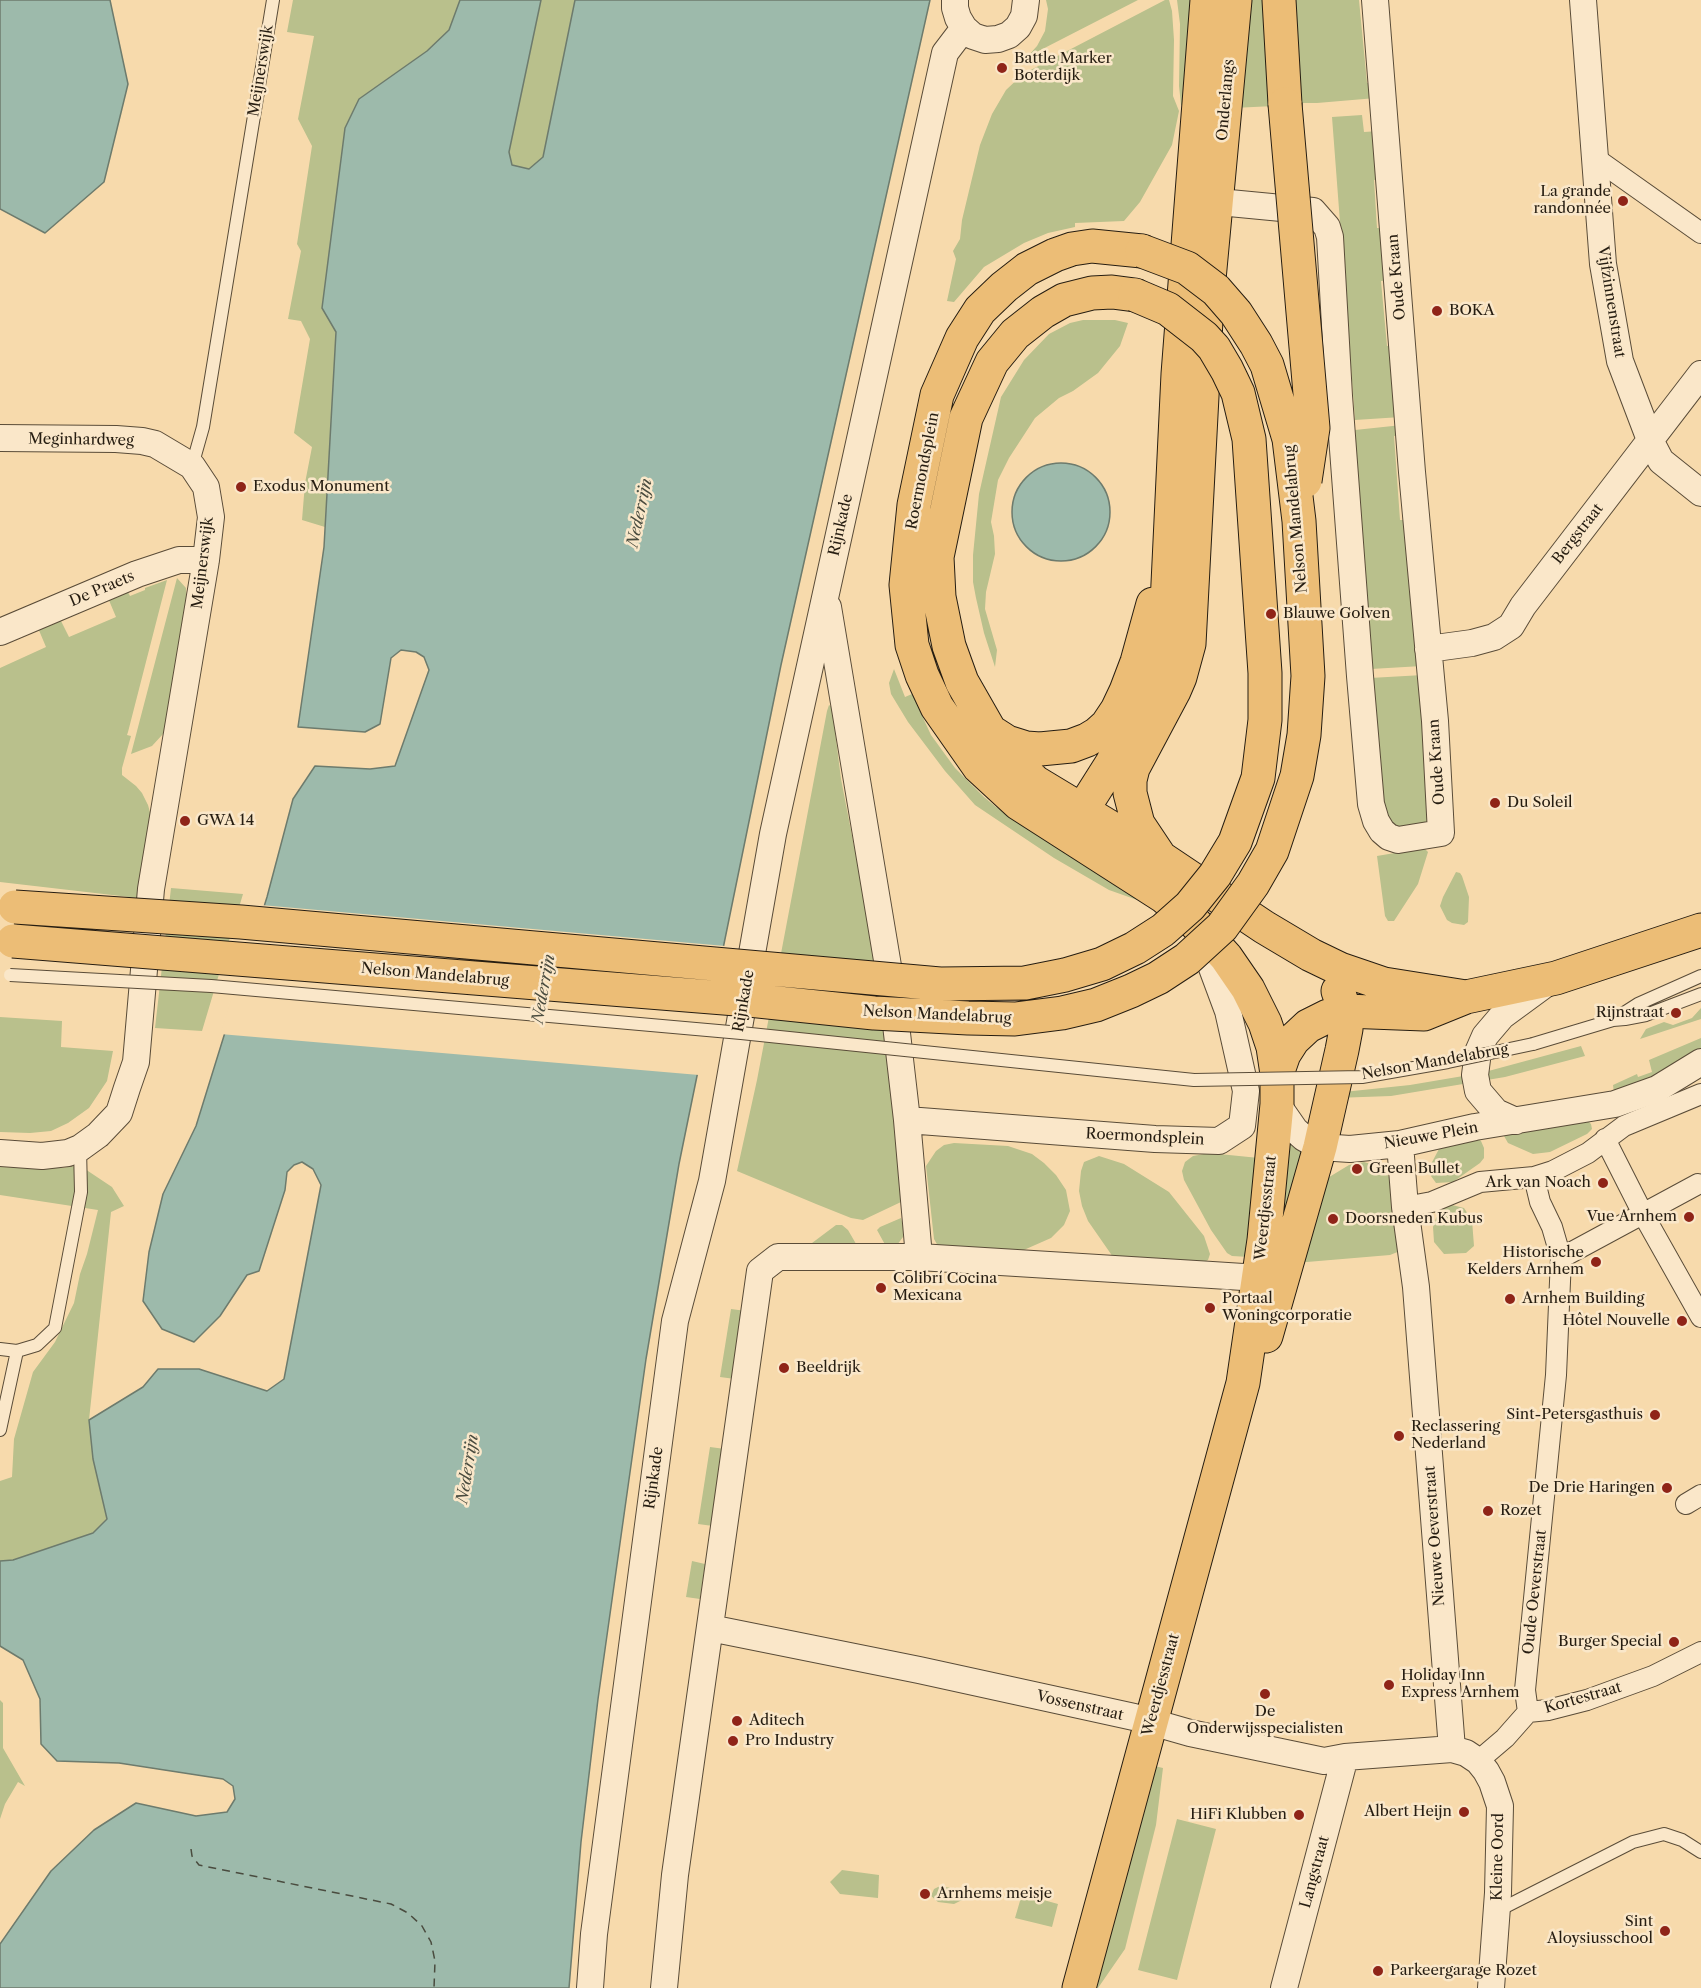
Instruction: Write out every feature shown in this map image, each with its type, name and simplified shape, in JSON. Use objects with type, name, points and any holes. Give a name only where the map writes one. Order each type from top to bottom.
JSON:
[{"type":"main road","name":"Onderlangs","points":[[1203,210],[1207,0]]},
{"type":"main road","name":"Onderlangs","points":[[1203,210],[1235,0]]},
{"type":"main road","points":[[1279,0],[1285,104],[1313,428],[1299,521]]},
{"type":"main road","points":[[1203,210],[1178,374],[1165,646],[1152,682],[1112,763],[1074,823],[1161,858],[1264,927],[1340,969],[1384,984],[1466,997]]},
{"type":"main road","points":[[1161,858],[1144,837],[1138,824],[1130,793],[1130,780],[1132,768],[1174,691],[1189,645],[1198,487],[1203,210]]},
{"type":"main road","name":"Roermondsplein","points":[[1074,823],[1018,803],[979,767],[946,720],[922,675],[912,645],[906,585],[914,505],[937,396],[962,338],[980,310],[1004,286],[1027,269],[1063,252],[1094,246],[1142,251]]},
{"type":"main road","name":"Nelson Mandelabrug","points":[[6,940],[737,999],[873,1013],[1015,1019],[1062,1013],[1096,1005],[1131,992],[1187,959],[1222,927],[1254,884],[1272,851],[1298,776],[1307,707],[1308,676],[1299,521],[1289,439],[1267,365],[1256,344],[1236,313],[1216,290],[1186,268],[1142,251]]},
{"type":"main road","name":"Roermondsplein","points":[[1135,295],[1098,293],[1064,300],[1043,312],[1015,334],[992,362],[966,418],[937,557],[939,597],[949,646],[962,682],[990,731],[1013,761],[1074,823],[1196,924],[1226,957],[1248,989],[1265,1023],[1273,1047],[1277,1089]]},
{"type":"main road","name":"Nelson Mandelabrug","points":[[8,907],[253,923],[940,984],[1025,982],[1065,975],[1102,964],[1135,948],[1163,930],[1190,906],[1215,874],[1235,842],[1258,778],[1265,720],[1249,439],[1238,393],[1219,356],[1204,337],[1168,309],[1135,295]]},
{"type":"main road","points":[[990,731],[1007,742],[1026,748],[1040,749],[1071,746],[1087,740],[1107,725],[1117,710],[1137,662],[1170,547]]},
{"type":"main road","points":[[1277,1089],[1284,1053],[1293,1040],[1308,1026],[1328,1016],[1345,1011],[1424,1014],[1466,997],[1556,978],[1701,930]]},
{"type":"main road","points":[[1311,955],[1335,983],[1345,1011],[1346,1029],[1320,1147]]},
{"type":"main road","name":"Weerdjesstraat","points":[[1080,1988],[1243,1383],[1257,1362],[1264,1240],[1277,1089]]},
{"type":"main road","name":"Weerdjesstraat","points":[[1262,1275],[1320,1147]]},
{"type":"street","points":[[955,0],[958,18],[964,28],[973,36],[985,40],[1009,35],[1018,27],[1024,16],[1026,0]]},
{"type":"street","name":"Oude Kraan","points":[[1203,210],[1313,211],[1327,227],[1330,237],[1339,396],[1371,804],[1376,821],[1389,837],[1398,840],[1441,833],[1439,776],[1375,0]]},
{"type":"street","name":"Vijfzinnenstraat","points":[[1583,0],[1603,264],[1620,361],[1650,440],[1661,461],[1701,493]]},
{"type":"street","name":"Rijnkade","points":[[590,1988],[594,1934],[675,1321],[713,1172],[773,834],[945,53],[964,28]]},
{"type":"street","points":[[1595,158],[1701,233]]},
{"type":"street","name":"Bergstraat","points":[[1428,649],[1472,643],[1494,637],[1511,626],[1523,606],[1701,374]]},
{"type":"street","name":"Meginhardweg","points":[[0,438],[142,441],[163,448],[192,466]]},
{"type":"street","name":"Meijnerswijk","points":[[80,1148],[98,1135],[119,1113],[136,1062],[151,889],[206,560],[211,517],[206,488],[192,466]]},
{"type":"street","name":"De Praets","points":[[0,632],[137,574],[179,560],[206,560]]},
{"type":"street","points":[[825,592],[892,990],[920,1257]]},
{"type":"street","name":"Roermondsplein","points":[[907,1120],[1190,1141],[1219,1141],[1242,1126],[1246,1091],[1228,1011],[1196,924]]},
{"type":"street","points":[[1516,1121],[1496,1112],[1478,1091],[1475,1075],[1478,1052],[1485,1036],[1506,1012],[1556,978]]},
{"type":"street","name":"Nieuwe Plein","points":[[1320,1147],[1350,1149],[1400,1144],[1475,1127],[1615,1104],[1674,1080],[1701,1062]]},
{"type":"street","points":[[1277,1089],[1295,1130],[1320,1147]]},
{"type":"street","points":[[1405,1208],[1432,1202],[1480,1182],[1534,1177],[1552,1171],[1588,1153],[1624,1126],[1701,1094]]},
{"type":"street","points":[[1605,1139],[1643,1214],[1701,1317]]},
{"type":"street","name":"Nieuwe Oeverstraat","points":[[1400,1144],[1405,1208],[1416,1287],[1452,1749]]},
{"type":"street","points":[[0,1153],[42,1156],[68,1153],[80,1148]]},
{"type":"street","name":"Oude Oeverstraat","points":[[1528,1712],[1525,1690],[1556,1375],[1561,1258],[1552,1227],[1540,1202],[1534,1177]]},
{"type":"street","points":[[1561,1258],[1698,1184]]},
{"type":"street","points":[[664,1988],[675,1875],[760,1271],[778,1257],[920,1257],[1262,1275]]},
{"type":"street","name":"Vossenstraat","points":[[710,1628],[919,1670],[1324,1761],[1345,1757],[1452,1749]]},
{"type":"street","name":"Kortestraat","points":[[1478,1761],[1505,1738],[1528,1712],[1548,1710],[1587,1700],[1653,1676],[1701,1652]]},
{"type":"street","points":[[1452,1749],[1466,1753],[1478,1761]]},
{"type":"street","name":"Langstraat","points":[[1284,1988],[1345,1757]]},
{"type":"street","name":"Kleine Oord","points":[[1478,1761],[1492,1782],[1500,1806],[1497,1911],[1491,1988]]},
{"type":"lane","name":"Meijnerswijk","points":[[192,466],[203,428],[273,0]]},
{"type":"lane","name":"Nelson Mandelabrug","points":[[5,975],[200,985],[282,992],[741,1033],[1194,1080],[1362,1077],[1533,1044],[1613,1020]]},
{"type":"lane","points":[[1613,1020],[1638,1004],[1701,976]]},
{"type":"lane","points":[[1613,1020],[1646,1015],[1701,994]]},
{"type":"lane","points":[[0,1349],[17,1351],[37,1345],[55,1328],[81,1192],[80,1148]]},
{"type":"lane","points":[[0,1430],[17,1351]]},
{"type":"lane","points":[[1497,1911],[1633,1842],[1664,1834],[1682,1840],[1701,1852]]},
{"type":"green space","points":[[293,0],[460,0],[449,30],[427,51],[359,99],[322,308],[336,332],[325,527],[302,520],[305,483],[312,447],[294,433],[310,339],[301,321],[288,319],[301,251],[297,244],[312,146],[298,119],[314,36],[287,32]]},
{"type":"green space","points":[[541,0],[575,0],[543,157],[529,169],[512,165],[509,152]]},
{"type":"green space","points":[[1046,0],[1138,0],[1027,57],[1037,46],[1045,31],[1048,9]]},
{"type":"green space","points":[[1165,0],[1169,0],[1172,11],[1173,96],[1179,111],[1172,145],[1140,202],[1124,221],[1075,223],[1075,227],[1048,233],[1024,243],[984,267],[954,302],[947,301],[956,259],[953,251],[960,239],[962,220],[980,145],[992,114],[1006,90],[1023,74]]},
{"type":"green space","points":[[1177,0],[1200,0],[1190,106],[1181,105],[1180,24]]},
{"type":"green space","points":[[1242,0],[1271,0],[1274,106],[1233,108]]},
{"type":"green space","points":[[1284,0],[1359,0],[1367,83],[1375,83],[1376,98],[1302,103]]},
{"type":"green space","points":[[1362,115],[1364,132],[1379,131],[1383,179],[1374,180],[1377,228],[1386,228],[1391,280],[1381,281],[1387,346],[1395,345],[1401,417],[1355,420],[1332,117]]},
{"type":"green space","points":[[1083,320],[1115,320],[1128,323],[1120,346],[1098,373],[1059,398],[1035,418],[1009,458],[998,480],[991,522],[995,554],[986,592],[985,609],[997,650],[995,667],[976,598],[973,582],[973,555],[979,494],[1001,397],[1024,360],[1049,334],[1070,323]]},
{"type":"green space","points":[[1402,425],[1403,435],[1394,436],[1400,520],[1410,520],[1422,666],[1371,669],[1355,430]]},
{"type":"green space","points":[[177,578],[186,588],[187,605],[167,721],[163,734],[152,746],[131,754]]},
{"type":"green space","points":[[167,580],[127,735],[131,736],[122,768],[122,775],[142,793],[151,816],[138,898],[0,882],[0,668],[46,647],[38,628],[60,619],[69,637],[116,617],[108,598],[127,590],[130,596]]},
{"type":"green space","points":[[894,669],[905,697],[912,694],[931,735],[955,768],[984,797],[1143,902],[1109,890],[1054,858],[975,805],[945,771],[908,722],[891,694],[889,683]]},
{"type":"green space","points":[[1423,675],[1432,817],[1425,825],[1394,827],[1384,814],[1370,678]]},
{"type":"green space","points":[[829,705],[832,707],[841,779],[875,954],[891,1089],[901,1202],[863,1220],[851,1218],[737,1171],[757,1080]]},
{"type":"green space","points":[[1424,848],[1428,852],[1418,884],[1394,921],[1388,921],[1385,916],[1377,856]]},
{"type":"green space","points":[[1456,872],[1462,876],[1469,897],[1468,922],[1464,925],[1447,920],[1440,906]]},
{"type":"green space","points":[[171,888],[243,894],[202,1031],[155,1028]]},
{"type":"green space","points":[[1701,1008],[1701,1019],[1640,1039],[1646,1029],[1664,1022],[1673,1025],[1692,1018]]},
{"type":"green space","points":[[0,1017],[62,1021],[61,1047],[113,1051],[107,1081],[89,1108],[68,1123],[51,1131],[0,1132]]},
{"type":"green space","points":[[1701,1038],[1701,1050],[1658,1077],[1614,1093],[1613,1085],[1637,1074],[1638,1077],[1652,1072],[1649,1060]]},
{"type":"green space","points":[[1581,1046],[1585,1056],[1505,1077],[1391,1096],[1335,1098],[1334,1093],[1410,1085],[1481,1073]]},
{"type":"green space","points":[[1586,1119],[1592,1129],[1587,1134],[1550,1152],[1533,1154],[1508,1143],[1504,1136],[1513,1129]]},
{"type":"green space","points":[[1473,1137],[1481,1141],[1484,1148],[1484,1158],[1480,1163],[1453,1182],[1436,1183],[1431,1176],[1430,1166],[1442,1145]]},
{"type":"green space","points":[[954,1143],[1008,1146],[1032,1154],[1056,1175],[1066,1190],[1070,1211],[1064,1225],[1051,1238],[1017,1253],[938,1246],[934,1239],[926,1166],[936,1151],[944,1145]]},
{"type":"green space","points":[[1293,1144],[1308,1154],[1275,1239],[1288,1145]]},
{"type":"green space","points":[[1209,1153],[1259,1158],[1249,1257],[1232,1256],[1227,1253],[1211,1230],[1184,1180],[1182,1171],[1185,1162],[1193,1156]]},
{"type":"green space","points":[[1099,1156],[1124,1164],[1169,1192],[1204,1236],[1210,1254],[1208,1260],[1202,1263],[1113,1257],[1088,1221],[1079,1191],[1084,1162]]},
{"type":"green space","points":[[1364,1162],[1381,1167],[1393,1182],[1400,1251],[1390,1255],[1295,1263],[1326,1179],[1349,1165]]},
{"type":"green space","points":[[79,1165],[112,1187],[124,1206],[111,1212],[89,1420],[93,1459],[107,1518],[93,1533],[13,1560],[0,1561],[0,1481],[12,1477],[14,1439],[33,1372],[55,1342],[74,1303],[98,1210],[0,1195],[0,1167],[62,1168]]},
{"type":"green space","points":[[1448,1204],[1464,1208],[1472,1220],[1474,1246],[1466,1253],[1444,1254],[1434,1242],[1433,1227],[1436,1218],[1443,1207]]},
{"type":"green space","points":[[901,1218],[903,1237],[897,1245],[888,1250],[877,1230]]},
{"type":"green space","points":[[836,1225],[842,1225],[848,1230],[859,1249],[808,1246]]},
{"type":"green space","points":[[731,1309],[746,1311],[735,1379],[720,1377]]},
{"type":"green space","points":[[710,1447],[725,1449],[713,1526],[698,1524]]},
{"type":"green space","points":[[692,1561],[705,1564],[700,1599],[686,1597]]},
{"type":"green space","points":[[0,1700],[3,1703],[3,1748],[25,1786],[18,1782],[5,1804],[0,1819]]},
{"type":"green space","points":[[1150,1765],[1163,1768],[1156,1825],[1125,1949],[1098,1988],[1092,1988]]},
{"type":"green space","points":[[1177,1819],[1216,1829],[1177,1980],[1138,1970]]},
{"type":"green space","points":[[842,1870],[879,1875],[878,1898],[840,1894],[830,1882]]},
{"type":"green space","points":[[940,1886],[961,1890],[964,1899],[954,1904],[938,1902],[931,1896],[934,1889]]},
{"type":"green space","points":[[1022,1894],[1058,1904],[1052,1927],[1015,1918]]},
{"type":"water","points":[[0,0],[110,0],[128,84],[104,182],[45,233],[0,209]]},
{"type":"water","name":"Nederrijn","points":[[460,0],[541,0],[509,152],[512,165],[529,169],[543,157],[575,0],[930,0],[781,665],[679,1164],[646,1359],[598,1699],[581,1842],[569,1988],[0,1988],[0,1944],[51,1871],[94,1830],[136,1803],[196,1816],[227,1812],[235,1799],[233,1786],[223,1779],[119,1763],[57,1761],[41,1744],[40,1699],[23,1660],[0,1646],[0,1561],[13,1560],[93,1533],[107,1519],[93,1459],[89,1420],[143,1387],[158,1369],[199,1369],[267,1391],[284,1379],[321,1185],[313,1169],[302,1162],[294,1165],[287,1172],[285,1190],[259,1271],[247,1275],[220,1316],[194,1342],[162,1329],[143,1301],[149,1252],[163,1194],[196,1126],[267,897],[293,799],[315,766],[370,769],[395,766],[429,670],[424,657],[416,652],[401,650],[391,658],[380,724],[365,732],[298,727],[324,547],[336,332],[322,308],[345,128],[359,99],[427,51],[449,30]]},
{"type":"water","points":[[1061,463],[1080,467],[1096,477],[1106,493],[1110,512],[1106,531],[1096,547],[1080,557],[1061,561],[1042,557],[1026,547],[1016,531],[1012,512],[1016,493],[1026,477],[1042,467]]},
{"type":"pier","points":[[261,905],[725,946],[699,1075],[220,1034]]},
{"type":"ferry route","points":[[191,1849],[192,1856],[199,1865],[391,1904],[408,1913],[422,1926],[431,1942],[435,1961],[434,1988]]},
{"type":"place","name":"Battle Marker Boterdijk","points":[[1002,68]]},
{"type":"place","name":"La grande randonnée","points":[[1623,201]]},
{"type":"place","name":"BOKA","points":[[1437,311]]},
{"type":"place","name":"Exodus Monument","points":[[241,487]]},
{"type":"place","name":"Blauwe Golven","points":[[1271,614]]},
{"type":"place","name":"Du Soleil","points":[[1495,803]]},
{"type":"place","name":"GWA 14","points":[[185,821]]},
{"type":"place","name":"Rijnstraat","points":[[1676,1013]]},
{"type":"place","name":"Green Bullet","points":[[1357,1169]]},
{"type":"place","name":"Ark van Noach","points":[[1603,1183]]},
{"type":"place","name":"Vue Arnhem","points":[[1689,1217]]},
{"type":"place","name":"Doorsneden Kubus","points":[[1333,1219]]},
{"type":"place","name":"Historische Kelders Arnhem","points":[[1596,1262]]},
{"type":"place","name":"Colibrí Cocina Mexicana","points":[[881,1288]]},
{"type":"place","name":"Arnhem Building","points":[[1510,1299]]},
{"type":"place","name":"Portaal Woningcorporatie","points":[[1210,1308]]},
{"type":"place","name":"Hôtel Nouvelle","points":[[1682,1321]]},
{"type":"place","name":"Beeldrijk","points":[[784,1368]]},
{"type":"place","name":"Sint-Petersgasthuis","points":[[1655,1415]]},
{"type":"place","name":"Reclassering Nederland","points":[[1399,1436]]},
{"type":"place","name":"De Drie Haringen","points":[[1667,1488]]},
{"type":"place","name":"Rozet","points":[[1488,1511]]},
{"type":"place","name":"Burger Special","points":[[1674,1642]]},
{"type":"place","name":"Holiday Inn Express Arnhem","points":[[1389,1685]]},
{"type":"place","name":"De Onderwijsspecialisten","points":[[1265,1694]]},
{"type":"place","name":"Aditech","points":[[737,1721]]},
{"type":"place","name":"Pro Industry","points":[[733,1741]]},
{"type":"place","name":"Albert Heijn","points":[[1464,1812]]},
{"type":"place","name":"HiFi Klubben","points":[[1299,1815]]},
{"type":"place","name":"Arnhems meisje","points":[[925,1894]]},
{"type":"place","name":"Sint Aloysiusschool","points":[[1665,1931]]},
{"type":"place","name":"Parkeergarage Rozet","points":[[1378,1971]]}]
